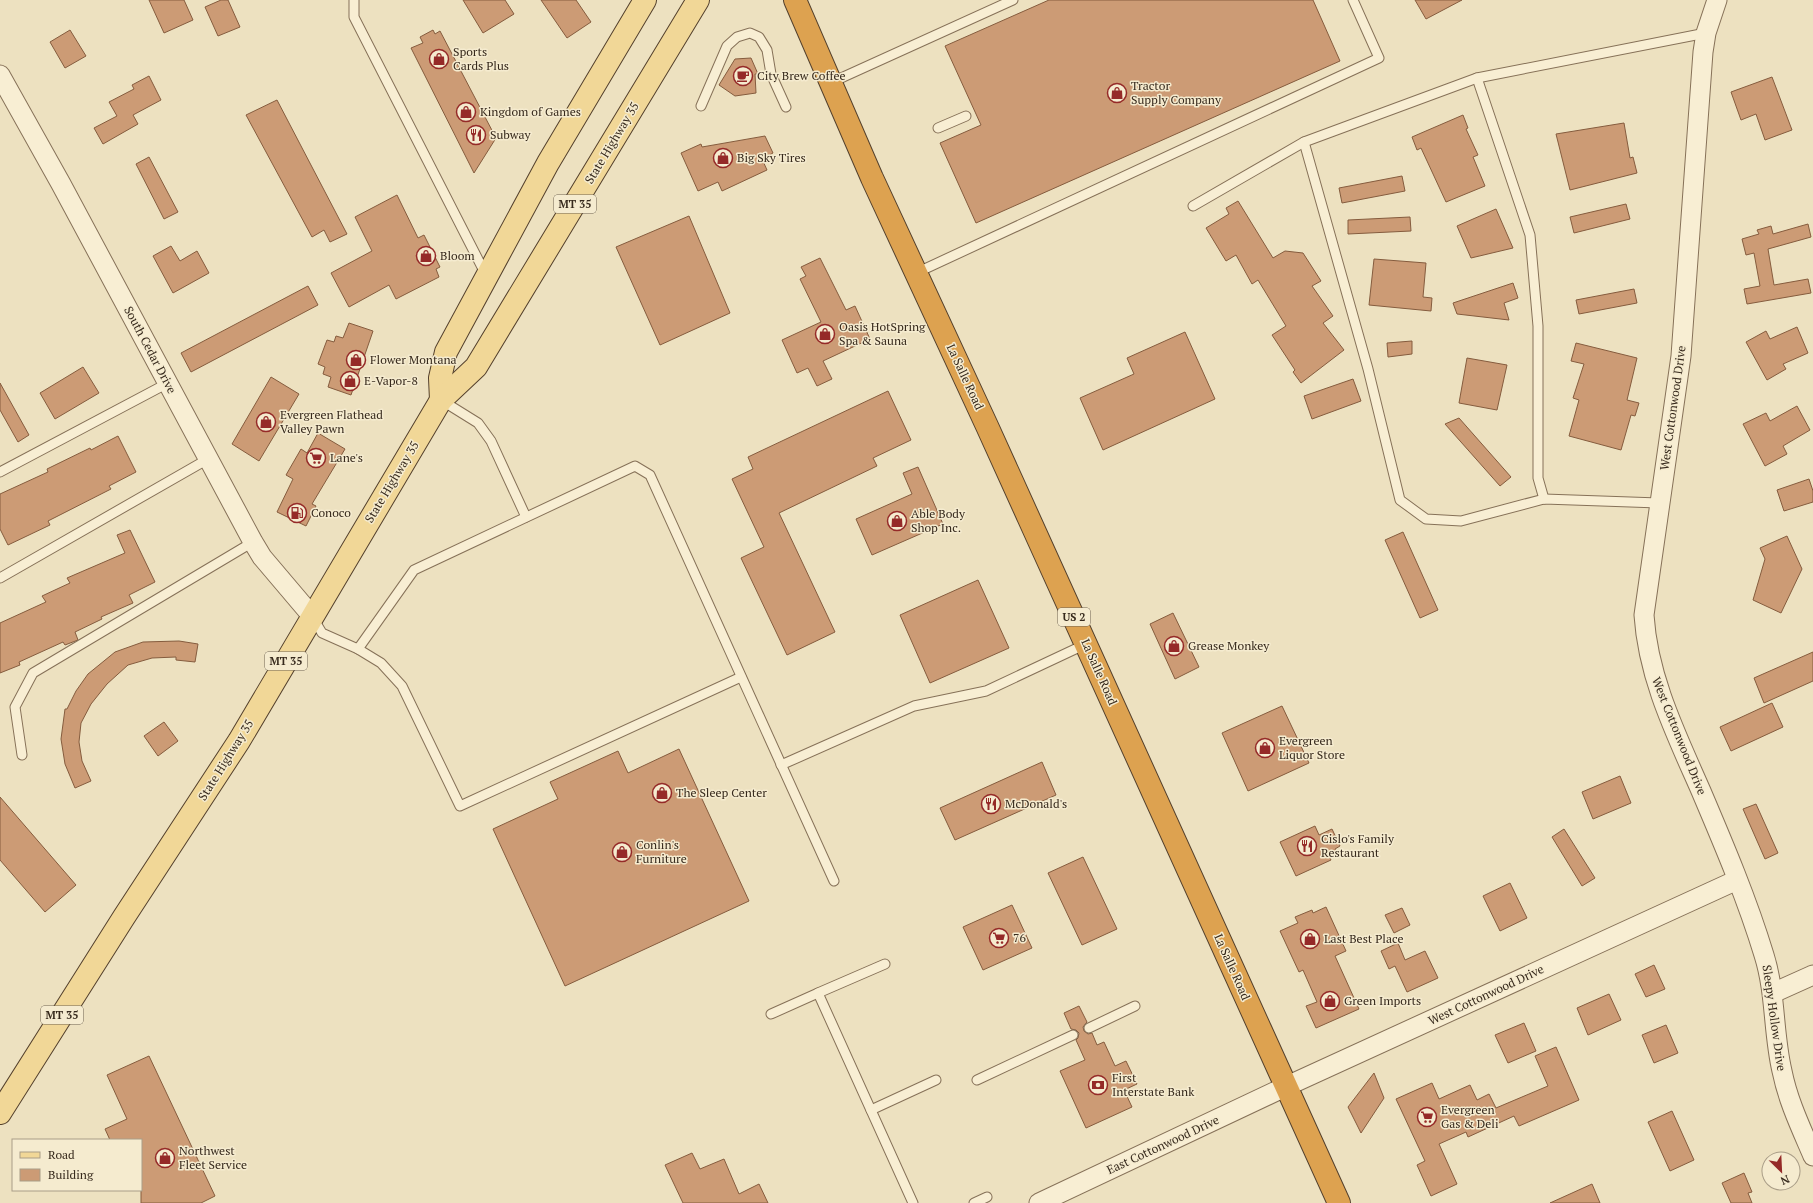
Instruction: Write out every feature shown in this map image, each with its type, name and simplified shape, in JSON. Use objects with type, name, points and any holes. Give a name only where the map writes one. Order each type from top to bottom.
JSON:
[{"type":"highway","name":"US 2","points":[[795,0],[808,32]]},
{"type":"highway","name":"US 2","points":[[808,32],[811,0]]},
{"type":"highway","name":"La Salle Road","points":[[808,32],[916,273],[1340,1203]]},
{"type":"main road","points":[[441,400],[440,378],[446,352],[548,163],[645,0]]},
{"type":"main road","name":"State Highway 35","points":[[0,1114],[124,917],[235,748],[441,400],[476,367],[698,0]]},
{"type":"street","name":"West Cottonwood Drive","points":[[1286,1086],[1738,880],[1662,700],[1649,659],[1644,615],[1681,356],[1691,224],[1698,93],[1706,32],[1717,0]]},
{"type":"street","name":"South Cedar Drive","points":[[0,75],[61,184],[253,542],[262,556],[312,616]]},
{"type":"street","name":"Sleepy Hollow Drive","points":[[1738,880],[1764,955],[1773,993],[1781,1069],[1786,1088],[1813,1156]]},
{"type":"street","points":[[1773,993],[1813,974]]},
{"type":"street","name":"East Cottonwood Drive","points":[[1040,1203],[1286,1086]]},
{"type":"lane","points":[[354,0],[354,17],[487,276]]},
{"type":"lane","points":[[830,83],[1013,0]]},
{"type":"lane","points":[[916,273],[1379,58],[1353,0]]},
{"type":"lane","points":[[1193,206],[1304,142],[1477,78],[1706,32]]},
{"type":"lane","points":[[701,106],[727,46],[737,37],[750,34],[758,37],[767,50],[771,74],[786,107]]},
{"type":"lane","points":[[1477,78],[1530,235],[1538,326],[1538,478],[1544,499]]},
{"type":"lane","points":[[938,128],[966,116]]},
{"type":"lane","points":[[1304,142],[1368,369],[1400,500],[1426,519],[1461,521],[1544,499],[1659,503]]},
{"type":"lane","points":[[0,472],[168,383]]},
{"type":"lane","points":[[441,400],[478,423],[491,441],[526,517]]},
{"type":"lane","points":[[0,578],[208,459]]},
{"type":"lane","points":[[358,650],[414,570],[635,466],[650,475],[834,881]]},
{"type":"lane","points":[[22,755],[15,707],[33,673],[253,542]]},
{"type":"lane","points":[[312,616],[322,634],[358,650],[381,663],[402,686],[460,806],[741,677]]},
{"type":"lane","points":[[781,765],[914,706],[986,691],[1086,644]]},
{"type":"lane","points":[[771,1014],[885,964]]},
{"type":"lane","points":[[818,993],[913,1203]]},
{"type":"lane","points":[[1089,1028],[1135,1006]]},
{"type":"lane","points":[[977,1080],[1073,1036]]},
{"type":"lane","points":[[871,1110],[936,1080]]},
{"type":"lane","points":[[974,1203],[987,1197]]},
{"type":"building","points":[[149,0],[184,0],[193,20],[164,33]]},
{"type":"building","points":[[221,0],[228,0],[240,27],[218,36],[205,7]]},
{"type":"building","points":[[463,0],[505,0],[514,14],[483,33]]},
{"type":"building","points":[[541,0],[576,0],[591,22],[567,38]]},
{"type":"building","name":"Tractor Supply Company","points":[[1049,0],[1313,0],[1340,61],[976,223],[940,143],[981,125],[945,46]]},
{"type":"building","points":[[1415,0],[1462,0],[1426,19]]},
{"type":"building","points":[[70,30],[86,56],[65,68],[50,42]]},
{"type":"building","points":[[433,30],[435,34],[440,31],[496,138],[474,173],[411,48],[423,43],[420,37]]},
{"type":"building","points":[[751,58],[758,74],[755,74],[756,93],[735,96],[719,85],[735,59]]},
{"type":"building","points":[[149,76],[161,100],[133,115],[138,124],[103,144],[94,128],[117,116],[109,102],[134,89],[132,85]]},
{"type":"building","points":[[1772,77],[1792,130],[1765,140],[1756,114],[1741,120],[1731,92]]},
{"type":"building","points":[[277,100],[347,234],[330,242],[324,230],[312,237],[246,115]]},
{"type":"building","points":[[1463,115],[1468,128],[1466,129],[1478,155],[1473,157],[1485,186],[1446,202],[1421,148],[1417,150],[1412,137]]},
{"type":"building","points":[[1624,123],[1630,158],[1633,157],[1637,173],[1570,190],[1556,134]]},
{"type":"building","points":[[765,136],[773,153],[762,159],[767,170],[722,191],[718,182],[698,191],[681,153],[701,144],[702,147]]},
{"type":"building","points":[[149,157],[178,212],[164,219],[136,164]]},
{"type":"building","points":[[1402,176],[1405,191],[1342,203],[1339,188]]},
{"type":"building","points":[[397,195],[418,238],[424,235],[440,267],[436,269],[439,277],[396,299],[389,285],[349,307],[331,273],[372,251],[355,217]]},
{"type":"building","points":[[1238,201],[1273,258],[1285,251],[1303,253],[1321,281],[1312,286],[1333,316],[1323,323],[1344,350],[1301,383],[1293,372],[1295,370],[1272,335],[1286,326],[1258,280],[1252,284],[1236,255],[1226,261],[1206,228],[1229,214],[1226,208]]},
{"type":"building","points":[[1626,204],[1630,219],[1574,233],[1570,217]]},
{"type":"building","points":[[1496,209],[1513,248],[1471,258],[1457,226]]},
{"type":"building","points":[[689,216],[730,313],[660,345],[616,247]]},
{"type":"building","points":[[1410,217],[1411,231],[1348,234],[1348,220]]},
{"type":"building","points":[[1808,224],[1811,237],[1768,249],[1774,285],[1808,279],[1811,293],[1747,304],[1744,289],[1760,286],[1754,253],[1746,255],[1742,239],[1759,234],[1757,230],[1771,226],[1773,234]]},
{"type":"building","points":[[171,246],[180,261],[197,251],[209,273],[173,293],[153,256]]},
{"type":"building","points":[[820,258],[846,310],[855,306],[870,339],[823,361],[832,379],[817,386],[808,368],[797,373],[782,340],[821,322],[800,279],[806,276],[801,267]]},
{"type":"building","points":[[1374,259],[1426,263],[1423,297],[1432,298],[1431,311],[1369,305]]},
{"type":"building","points":[[1513,283],[1518,298],[1504,303],[1509,320],[1457,314],[1453,303]]},
{"type":"building","points":[[308,286],[318,305],[191,372],[181,353]]},
{"type":"building","points":[[1634,289],[1637,303],[1579,314],[1576,300]]},
{"type":"building","points":[[349,323],[373,331],[351,395],[328,387],[331,377],[323,374],[325,367],[318,364],[327,340],[334,342],[336,336],[343,338]]},
{"type":"building","points":[[1797,327],[1808,353],[1783,364],[1786,369],[1767,380],[1746,342],[1766,331],[1770,339]]},
{"type":"building","points":[[1185,332],[1215,399],[1103,450],[1080,398],[1134,374],[1127,358]]},
{"type":"building","points":[[1412,341],[1412,354],[1388,357],[1387,343]]},
{"type":"building","points":[[1576,343],[1637,358],[1627,400],[1639,403],[1635,416],[1631,415],[1621,450],[1569,436],[1579,400],[1573,398],[1584,364],[1571,361]]},
{"type":"building","points":[[1467,358],[1507,365],[1497,410],[1459,403]]},
{"type":"building","points":[[83,367],[99,393],[55,419],[40,393]]},
{"type":"building","points":[[271,377],[299,394],[259,461],[232,444]]},
{"type":"building","points":[[1353,379],[1361,401],[1312,419],[1304,396]]},
{"type":"building","points":[[0,383],[29,435],[18,442],[0,410]]},
{"type":"building","points":[[888,391],[911,440],[873,458],[877,466],[779,513],[835,632],[787,655],[741,558],[764,547],[732,479],[753,469],[748,457]]},
{"type":"building","points":[[1797,406],[1810,430],[1783,446],[1787,454],[1765,466],[1743,424],[1766,413],[1770,421]]},
{"type":"building","points":[[1459,418],[1511,477],[1500,486],[1445,424]]},
{"type":"building","points":[[318,433],[345,449],[312,504],[316,506],[306,526],[277,512],[293,479],[286,475],[301,449],[307,453]]},
{"type":"building","points":[[118,436],[136,472],[109,486],[111,489],[48,521],[50,525],[8,545],[0,529],[0,494],[48,472],[47,469],[90,448],[91,450]]},
{"type":"building","points":[[918,467],[943,524],[872,555],[856,519],[912,494],[903,473]]},
{"type":"building","points":[[1809,479],[1813,491],[1813,502],[1784,511],[1777,490]]},
{"type":"building","points":[[130,530],[155,582],[129,595],[133,603],[101,617],[102,619],[75,632],[78,640],[65,645],[63,642],[19,662],[20,665],[0,673],[0,623],[46,602],[42,596],[70,583],[67,578],[125,553],[117,535]]},
{"type":"building","points":[[1403,532],[1438,610],[1420,618],[1385,540]]},
{"type":"building","points":[[1787,536],[1802,569],[1781,613],[1753,600],[1765,559],[1760,548]]},
{"type":"building","points":[[978,580],[1009,648],[930,683],[900,615]]},
{"type":"building","name":"Grease Monkey","points":[[1173,613],[1199,667],[1175,679],[1150,624]]},
{"type":"building","points":[[179,641],[198,644],[195,662],[176,660],[176,657],[152,658],[128,665],[107,684],[91,704],[81,723],[79,742],[82,761],[91,781],[75,788],[65,764],[61,739],[65,709],[67,709],[76,691],[88,674],[115,652],[143,642]]},
{"type":"building","points":[[1813,652],[1813,681],[1764,703],[1754,678]]},
{"type":"building","points":[[1772,703],[1783,727],[1731,751],[1720,727]]},
{"type":"building","name":"Evergreen Liquor Store","points":[[1282,706],[1309,763],[1248,791],[1222,733]]},
{"type":"building","points":[[164,722],[178,741],[158,756],[144,736]]},
{"type":"building","points":[[679,749],[749,901],[565,986],[493,829],[558,799],[550,782],[618,751],[628,773]]},
{"type":"building","name":"McDonald's","points":[[1042,762],[1056,795],[955,840],[940,808]]},
{"type":"building","points":[[1620,776],[1631,803],[1593,819],[1582,792]]},
{"type":"building","points":[[0,797],[76,885],[45,912],[0,860]]},
{"type":"building","points":[[1756,804],[1778,853],[1765,859],[1743,809]]},
{"type":"building","points":[[1315,826],[1319,835],[1332,829],[1340,846],[1335,849],[1337,853],[1329,856],[1331,860],[1296,876],[1280,842]]},
{"type":"building","points":[[1564,829],[1595,878],[1582,886],[1552,837]]},
{"type":"building","points":[[1083,857],[1117,929],[1082,945],[1048,873]]},
{"type":"building","points":[[1510,883],[1527,918],[1500,931],[1483,896]]},
{"type":"building","points":[[1012,905],[1032,948],[983,970],[963,927]]},
{"type":"building","points":[[1326,907],[1346,951],[1335,956],[1359,1009],[1316,1028],[1306,1006],[1317,1002],[1303,970],[1299,972],[1280,931],[1298,923],[1295,917],[1312,910],[1313,913]]},
{"type":"building","points":[[1402,908],[1410,925],[1394,933],[1385,915]]},
{"type":"building","points":[[1398,943],[1405,960],[1425,951],[1438,978],[1407,992],[1395,966],[1389,969],[1381,951]]},
{"type":"building","points":[[1654,965],[1665,989],[1646,997],[1635,974]]},
{"type":"building","points":[[1609,994],[1621,1020],[1588,1035],[1577,1008]]},
{"type":"building","points":[[1079,1006],[1087,1022],[1083,1027],[1084,1031],[1088,1034],[1092,1033],[1097,1045],[1104,1042],[1115,1066],[1126,1061],[1137,1084],[1124,1090],[1132,1107],[1086,1128],[1060,1071],[1085,1060],[1076,1040],[1079,1033],[1076,1030],[1071,1029],[1064,1013]]},
{"type":"building","points":[[1524,1023],[1536,1051],[1508,1063],[1495,1035]]},
{"type":"building","points":[[1666,1025],[1678,1053],[1654,1063],[1642,1035]]},
{"type":"building","points":[[1556,1047],[1579,1100],[1519,1126],[1514,1116],[1468,1137],[1466,1132],[1439,1144],[1457,1184],[1431,1196],[1417,1165],[1425,1161],[1396,1099],[1432,1083],[1439,1099],[1470,1085],[1477,1100],[1489,1094],[1496,1108],[1548,1086],[1535,1056]]},
{"type":"building","points":[[149,1056],[215,1196],[201,1203],[141,1203],[142,1139],[110,1139],[105,1129],[127,1119],[107,1075]]},
{"type":"building","points":[[1374,1073],[1384,1098],[1361,1133],[1348,1107]]},
{"type":"building","points":[[1672,1111],[1694,1160],[1670,1171],[1648,1122]]},
{"type":"building","points":[[692,1153],[700,1169],[724,1159],[739,1194],[759,1184],[768,1203],[683,1203],[665,1165]]},
{"type":"building","points":[[1744,1173],[1752,1192],[1748,1193],[1752,1203],[1731,1203],[1722,1183]]},
{"type":"building","points":[[1592,1184],[1600,1203],[1550,1203]]},
{"type":"place","name":"Sports Cards Plus","points":[[439,59]]},
{"type":"place","name":"City Brew Coffee","points":[[743,76]]},
{"type":"place","name":"Tractor Supply Company","points":[[1117,93]]},
{"type":"place","name":"Kingdom of Games","points":[[466,112]]},
{"type":"place","name":"Subway","points":[[476,135]]},
{"type":"place","name":"Big Sky Tires","points":[[723,158]]},
{"type":"place","name":"Bloom","points":[[426,256]]},
{"type":"place","name":"Oasis HotSpring Spa & Sauna","points":[[825,334]]},
{"type":"place","name":"Flower Montana","points":[[356,360]]},
{"type":"place","name":"E-Vapor-8","points":[[350,381]]},
{"type":"place","name":"Evergreen Flathead Valley Pawn","points":[[266,422]]},
{"type":"place","name":"Lane's","points":[[316,458]]},
{"type":"place","name":"Conoco","points":[[297,513]]},
{"type":"place","name":"Able Body Shop Inc.","points":[[897,521]]},
{"type":"place","name":"Grease Monkey","points":[[1174,646]]},
{"type":"place","name":"Evergreen Liquor Store","points":[[1265,748]]},
{"type":"place","name":"The Sleep Center","points":[[662,793]]},
{"type":"place","name":"McDonald's","points":[[991,804]]},
{"type":"place","name":"Cislo's Family Restaurant","points":[[1307,846]]},
{"type":"place","name":"Conlin's Furniture","points":[[622,852]]},
{"type":"place","name":"76","points":[[999,938]]},
{"type":"place","name":"Last Best Place","points":[[1310,939]]},
{"type":"place","name":"Green Imports","points":[[1330,1001]]},
{"type":"place","name":"First Interstate Bank","points":[[1098,1085]]},
{"type":"place","name":"Evergreen Gas & Deli","points":[[1427,1117]]},
{"type":"place","name":"Northwest Fleet Service","points":[[165,1158]]}]
